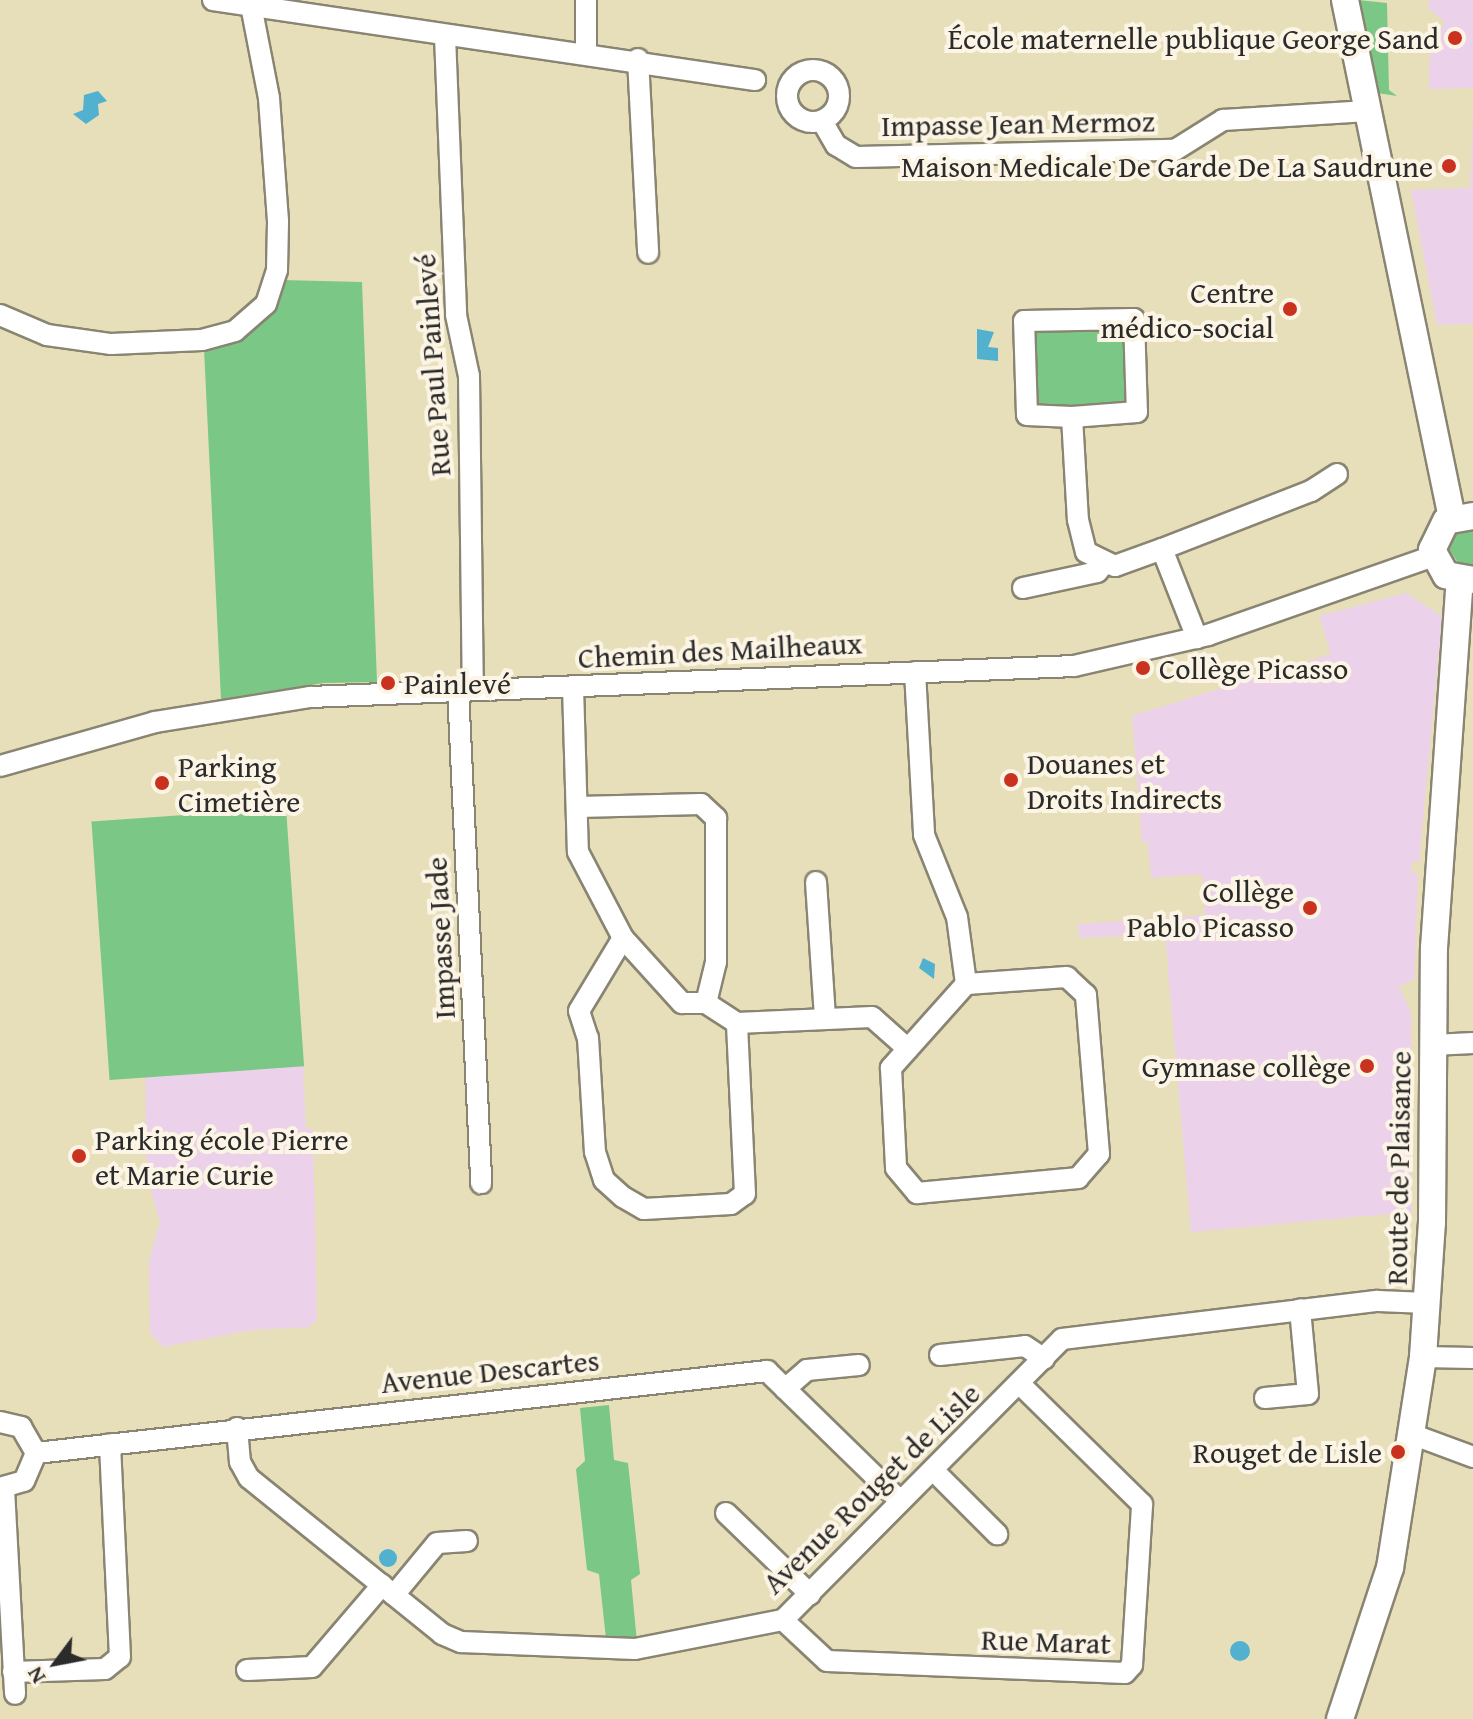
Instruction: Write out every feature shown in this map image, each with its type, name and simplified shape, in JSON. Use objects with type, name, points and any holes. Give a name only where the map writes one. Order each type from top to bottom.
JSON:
[{"type":"main road","points":[[1345,0],[1381,190],[1449,492],[1464,517],[1434,537],[1433,556],[1440,570],[1467,589]]},
{"type":"main road","name":"Route de Plaisance","points":[[1340,1719],[1390,1568],[1414,1435],[1423,1357],[1427,1303],[1434,948],[1467,589]]},
{"type":"street","points":[[213,0],[251,1],[445,36],[638,59],[755,80]]},
{"type":"street","points":[[586,0],[586,53]]},
{"type":"street","points":[[0,315],[47,335],[111,344],[202,340],[235,331],[266,304],[277,270],[278,221],[269,98],[251,1]]},
{"type":"street","name":"Rue Paul Painlevé","points":[[445,36],[456,315],[469,376],[466,690]]},
{"type":"street","points":[[638,59],[648,253]]},
{"type":"street","name":"Impasse Jean Mermoz","points":[[822,121],[836,145],[856,157],[1175,150],[1223,120],[1368,111]]},
{"type":"street","points":[[1134,319],[1137,412],[1072,417],[1027,415],[1024,321],[1134,319]]},
{"type":"street","points":[[1072,417],[1078,520],[1086,552],[1115,566],[1311,491],[1337,474]]},
{"type":"street","points":[[1162,549],[1197,638]]},
{"type":"street","name":"Chemin des Mailheaux","points":[[0,766],[112,733],[229,709],[310,697],[1074,666],[1197,638],[1433,556]]},
{"type":"street","points":[[1023,588],[1097,572],[1106,562]]},
{"type":"street","points":[[915,672],[924,835],[957,917],[966,984]]},
{"type":"street","points":[[573,687],[578,852],[589,883],[623,938],[682,1003],[706,1003],[737,1023],[872,1017],[908,1049]]},
{"type":"street","name":"Impasse Jade","points":[[466,690],[481,1183]]},
{"type":"street","points":[[578,807],[701,804],[716,818],[716,962],[706,1003]]},
{"type":"street","points":[[816,882],[825,1019]]},
{"type":"street","points":[[623,938],[579,1011],[588,1038],[595,1152],[604,1180],[644,1209],[731,1204],[745,1194],[737,1023]]},
{"type":"street","points":[[1067,977],[1086,995],[1099,1154],[1078,1178],[917,1193],[896,1168],[891,1068],[966,984],[1067,977]]},
{"type":"street","points":[[1433,1045],[1473,1043]]},
{"type":"street","name":"Avenue Rouget de Lisle","points":[[237,1428],[240,1462],[249,1478],[442,1634],[461,1642],[635,1649],[783,1620],[1062,1339],[1378,1301],[1427,1303]]},
{"type":"street","points":[[1265,1398],[1317,1394],[1300,1309]]},
{"type":"street","points":[[940,1355],[1025,1346],[1044,1359]]},
{"type":"street","points":[[1423,1357],[1473,1358]]},
{"type":"street","points":[[785,1389],[807,1370],[859,1365]]},
{"type":"street","name":"Avenue Descartes","points":[[36,1453],[237,1428],[767,1371],[899,1500]]},
{"type":"street","name":"Rue Marat","points":[[783,1620],[827,1661],[1125,1673],[1132,1665],[1142,1504],[1020,1384]]},
{"type":"street","points":[[0,1411],[0,1422],[21,1427],[36,1453],[24,1481],[2,1488],[15,1694]]},
{"type":"street","points":[[1414,1435],[1473,1457]]},
{"type":"street","points":[[13,1672],[105,1669],[120,1657],[110,1444]]},
{"type":"street","points":[[933,1470],[997,1534]]},
{"type":"street","points":[[726,1513],[810,1594]]},
{"type":"street","points":[[247,1670],[312,1667],[437,1543],[467,1541]]},
{"type":"shaded area","name":"École maternelle publique George Sand","points":[[1428,0],[1473,0],[1473,88],[1429,89],[1430,46],[1445,22],[1429,9]]},
{"type":"shaded area","points":[[1473,114],[1473,324],[1437,325],[1411,190],[1470,188]]},
{"type":"shaded area","name":"Collège Pablo Picasso","points":[[1406,593],[1442,616],[1419,862],[1412,862],[1411,873],[1418,874],[1414,979],[1399,987],[1411,1012],[1412,1212],[1191,1232],[1165,934],[1079,938],[1078,924],[1205,915],[1202,874],[1151,878],[1148,842],[1142,842],[1132,716],[1331,654],[1319,616]]},
{"type":"shaded area","points":[[303,1066],[306,1129],[313,1129],[317,1320],[309,1327],[252,1330],[163,1347],[150,1333],[149,1260],[160,1222],[147,1177],[145,1069]]},
{"type":"green space","points":[[1358,0],[1387,3],[1389,90],[1397,96],[1377,93]]},
{"type":"green space","points":[[282,280],[362,282],[377,682],[324,683],[221,699],[204,349]]},
{"type":"green space","points":[[1032,329],[1125,329],[1125,408],[1032,408]]},
{"type":"green space","points":[[1473,527],[1473,566],[1460,566],[1446,544],[1453,531]]},
{"type":"green space","points":[[286,808],[304,1066],[110,1080],[91,822]]},
{"type":"green space","points":[[609,1405],[614,1460],[628,1463],[640,1574],[631,1580],[637,1642],[606,1639],[599,1574],[587,1570],[576,1469],[585,1461],[580,1408]]},
{"type":"water","points":[[98,91],[107,101],[98,104],[99,115],[86,124],[73,114],[83,110],[84,95]]},
{"type":"water","points":[[977,329],[994,332],[988,347],[998,348],[998,361],[977,359]]},
{"type":"water","points":[[923,958],[935,964],[934,979],[919,968]]},
{"type":"water","points":[[388,1549],[397,1558],[388,1567],[379,1558]]},
{"type":"water","points":[[1240,1641],[1247,1644],[1250,1651],[1247,1658],[1240,1661],[1233,1658],[1230,1651],[1233,1644]]},
{"type":"place","name":"École maternelle publique George Sand","points":[[1455,38]]},
{"type":"place","name":"Maison Medicale De Garde De La Saudrune","points":[[1449,166]]},
{"type":"place","name":"Centre médico-social","points":[[1290,309]]},
{"type":"place","name":"Collège Picasso","points":[[1143,668]]},
{"type":"place","name":"Painlevé","points":[[388,683]]},
{"type":"place","name":"Douanes et Droits Indirects","points":[[1011,780]]},
{"type":"place","name":"Parking Cimetière","points":[[162,783]]},
{"type":"place","name":"Collège Pablo Picasso","points":[[1310,908]]},
{"type":"place","name":"Gymnase collège","points":[[1367,1066]]},
{"type":"place","name":"Parking école Pierre et Marie Curie","points":[[79,1156]]},
{"type":"place","name":"Rouget de Lisle","points":[[1398,1452]]}]
